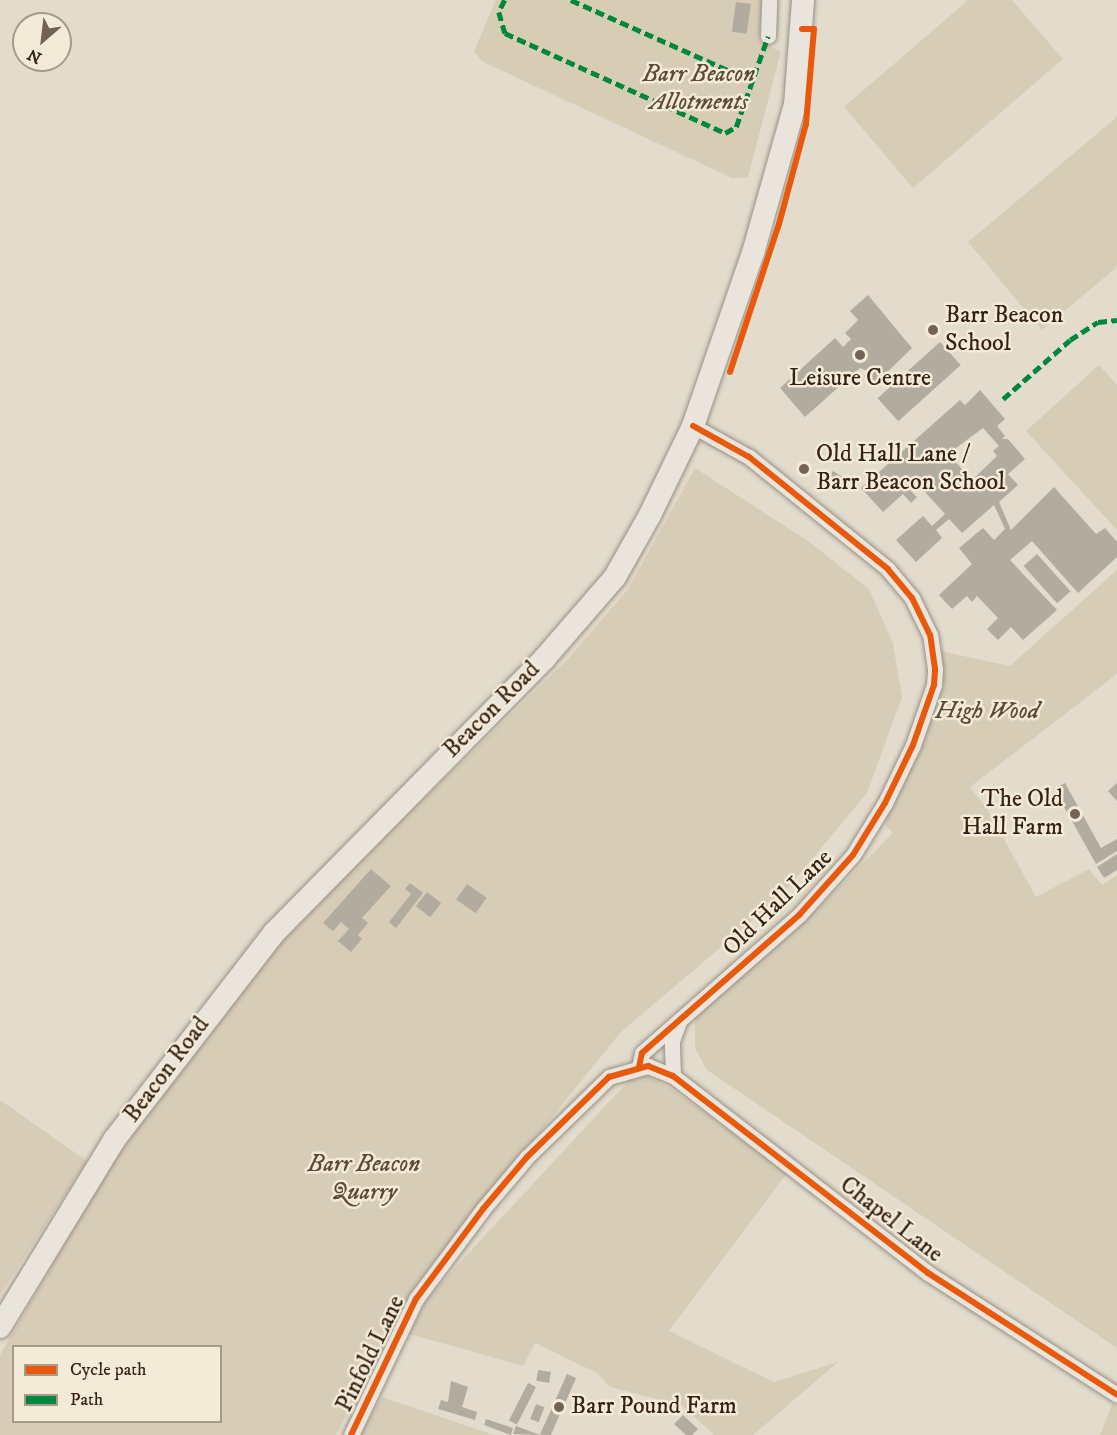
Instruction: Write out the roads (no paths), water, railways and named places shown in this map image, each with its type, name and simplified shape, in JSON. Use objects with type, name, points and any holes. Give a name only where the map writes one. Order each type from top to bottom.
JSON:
[{"type":"main road","name":"Beacon Road","points":[[0,1327],[114,1140],[274,933],[544,659],[615,577],[650,515],[693,426],[777,176],[795,105],[803,0]]},
{"type":"street","points":[[768,36],[769,0]]},
{"type":"street","name":"Old Hall Lane","points":[[644,1066],[642,1053],[800,914],[853,855],[885,803],[913,745],[934,685],[935,669],[930,635],[912,598],[888,569],[828,517],[749,457],[693,426]]},
{"type":"street","points":[[673,1076],[672,1041],[681,1017]]},
{"type":"street","name":"Chapel Lane","points":[[644,1066],[673,1076],[928,1273],[1117,1395]]},
{"type":"street","name":"Pinfold Lane","points":[[351,1435],[416,1299],[483,1209],[527,1157],[609,1077],[644,1066]]},
{"type":"place","name":"Barr Beacon School","points":[[933,330]]},
{"type":"place","name":"Leisure Centre","points":[[860,355]]},
{"type":"place","name":"Old Hall Lane / Barr Beacon School","points":[[804,469]]},
{"type":"place","name":"The Old Hall Farm","points":[[1075,814]]},
{"type":"place","name":"Barr Pound Farm","points":[[559,1407]]},
{"type":"park label","name":"Barr Beacon Allotments","points":[[699,89]]},
{"type":"park label","name":"High Wood","points":[[987,712]]},
{"type":"park label","name":"Barr Beacon Quarry","points":[[364,1179]]}]
